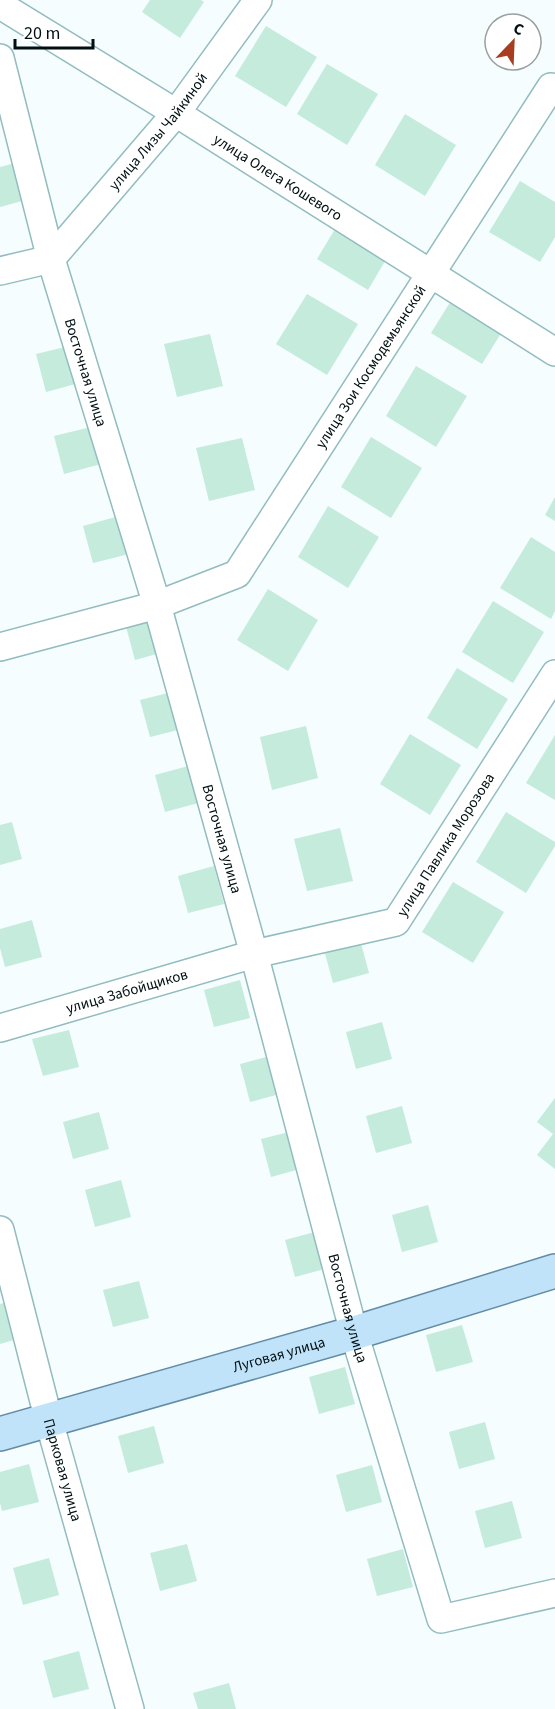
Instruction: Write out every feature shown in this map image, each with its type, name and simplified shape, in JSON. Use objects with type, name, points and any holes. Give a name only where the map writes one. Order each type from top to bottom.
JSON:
[{"type":"main road","name":"Луговая улица","points":[[0,1434],[354,1333],[555,1271]]},
{"type":"street","name":"улица Лизы Чайкиной","points":[[51,259],[176,113],[258,0]]},
{"type":"street","name":"улица Олега Кошевого","points":[[0,5],[555,352]]},
{"type":"street","name":"Восточная улица","points":[[0,58],[51,259],[157,605],[254,954],[354,1333],[441,1619],[555,1593]]},
{"type":"street","name":"улица Зои Космодемьянской","points":[[0,647],[157,605],[237,574],[551,87]]},
{"type":"street","points":[[0,271],[51,259]]},
{"type":"street","name":"улица Павлика Морозова","points":[[254,954],[396,922],[555,674]]},
{"type":"street","name":"улица Забойщиков","points":[[0,1028],[254,954]]},
{"type":"street","name":"Парковая улица","points":[[0,1230],[130,1709]]},
{"type":"building","points":[[150,0],[201,0],[204,2],[180,38],[142,12]]},
{"type":"building","points":[[266,26],[317,57],[286,107],[235,76]]},
{"type":"building","points":[[327,64],[378,94],[347,145],[297,114]]},
{"type":"building","points":[[405,114],[456,145],[425,196],[375,165]]},
{"type":"building","points":[[23,161],[33,198],[0,207],[0,167]]},
{"type":"building","points":[[520,181],[555,202],[555,237],[540,262],[489,232]]},
{"type":"building","points":[[347,209],[398,239],[368,290],[317,259]]},
{"type":"building","points":[[462,283],[513,314],[482,364],[431,333]]},
{"type":"building","points":[[307,294],[358,324],[327,375],[276,344]]},
{"type":"building","points":[[210,334],[223,386],[177,397],[164,344]]},
{"type":"building","points":[[73,345],[83,382],[46,392],[36,354]]},
{"type":"building","points":[[416,366],[467,396],[436,447],[386,416]]},
{"type":"building","points":[[91,427],[101,464],[64,474],[54,436]]},
{"type":"building","points":[[371,437],[422,468],[391,518],[341,487]]},
{"type":"building","points":[[242,438],[255,490],[209,501],[196,448]]},
{"type":"building","points":[[555,497],[555,521],[545,515]]},
{"type":"building","points":[[328,506],[379,537],[348,588],[298,557]]},
{"type":"building","points":[[119,516],[129,554],[93,563],[83,526]]},
{"type":"building","points":[[531,537],[555,552],[555,611],[551,619],[500,588]]},
{"type":"building","points":[[268,589],[318,620],[288,671],[237,640]]},
{"type":"building","points":[[493,601],[544,632],[513,683],[462,652]]},
{"type":"building","points":[[161,613],[171,650],[135,660],[125,623]]},
{"type":"building","points":[[457,668],[508,699],[477,749],[427,718]]},
{"type":"building","points":[[176,691],[186,728],[150,737],[140,700]]},
{"type":"building","points":[[306,726],[318,778],[272,790],[260,737]]},
{"type":"building","points":[[410,734],[461,765],[430,815],[380,784]]},
{"type":"building","points":[[555,735],[555,800],[526,783]]},
{"type":"building","points":[[192,765],[202,802],[165,812],[155,775]]},
{"type":"building","points":[[506,812],[555,842],[555,846],[526,893],[476,862]]},
{"type":"building","points":[[12,822],[22,859],[0,865],[0,825]]},
{"type":"building","points":[[340,828],[353,881],[307,891],[294,839]]},
{"type":"building","points":[[214,866],[224,904],[188,913],[178,876]]},
{"type":"building","points":[[453,882],[504,912],[473,963],[422,932]]},
{"type":"building","points":[[32,920],[42,957],[5,967],[0,948],[0,929]]},
{"type":"building","points":[[359,936],[369,973],[333,983],[323,946]]},
{"type":"building","points":[[240,980],[250,1018],[214,1027],[204,990]]},
{"type":"building","points":[[382,1022],[392,1059],[356,1069],[346,1032]]},
{"type":"building","points":[[69,1030],[79,1067],[43,1076],[32,1039]]},
{"type":"building","points":[[277,1054],[287,1092],[250,1102],[240,1064]]},
{"type":"building","points":[[555,1098],[555,1169],[537,1155],[553,1134],[537,1122]]},
{"type":"building","points":[[402,1106],[412,1143],[376,1153],[366,1116]]},
{"type":"building","points":[[99,1112],[109,1149],[73,1159],[63,1122]]},
{"type":"building","points":[[297,1130],[307,1167],[271,1177],[261,1139]]},
{"type":"building","points":[[121,1180],[131,1217],[95,1227],[85,1190]]},
{"type":"building","points":[[428,1205],[438,1242],[402,1252],[392,1215]]},
{"type":"building","points":[[322,1230],[332,1267],[295,1277],[285,1240]]},
{"type":"building","points":[[139,1281],[149,1318],[113,1327],[103,1290]]},
{"type":"building","points":[[18,1299],[28,1336],[0,1344],[0,1304]]},
{"type":"building","points":[[462,1325],[473,1362],[436,1372],[426,1335]]},
{"type":"building","points":[[345,1367],[355,1404],[319,1414],[309,1377]]},
{"type":"building","points":[[485,1422],[495,1459],[459,1469],[449,1432]]},
{"type":"building","points":[[154,1426],[164,1463],[128,1473],[118,1436]]},
{"type":"building","points":[[29,1464],[39,1502],[2,1511],[0,1472]]},
{"type":"building","points":[[372,1465],[382,1502],[346,1512],[336,1475]]},
{"type":"building","points":[[512,1501],[522,1538],[485,1548],[475,1511]]},
{"type":"building","points":[[187,1544],[197,1581],[160,1591],[150,1553]]},
{"type":"building","points":[[403,1549],[413,1587],[377,1596],[367,1559]]},
{"type":"building","points":[[49,1558],[59,1595],[23,1605],[13,1568]]},
{"type":"building","points":[[79,1651],[89,1689],[53,1698],[43,1661]]},
{"type":"building","points":[[229,1683],[236,1709],[198,1709],[193,1693]]}]
